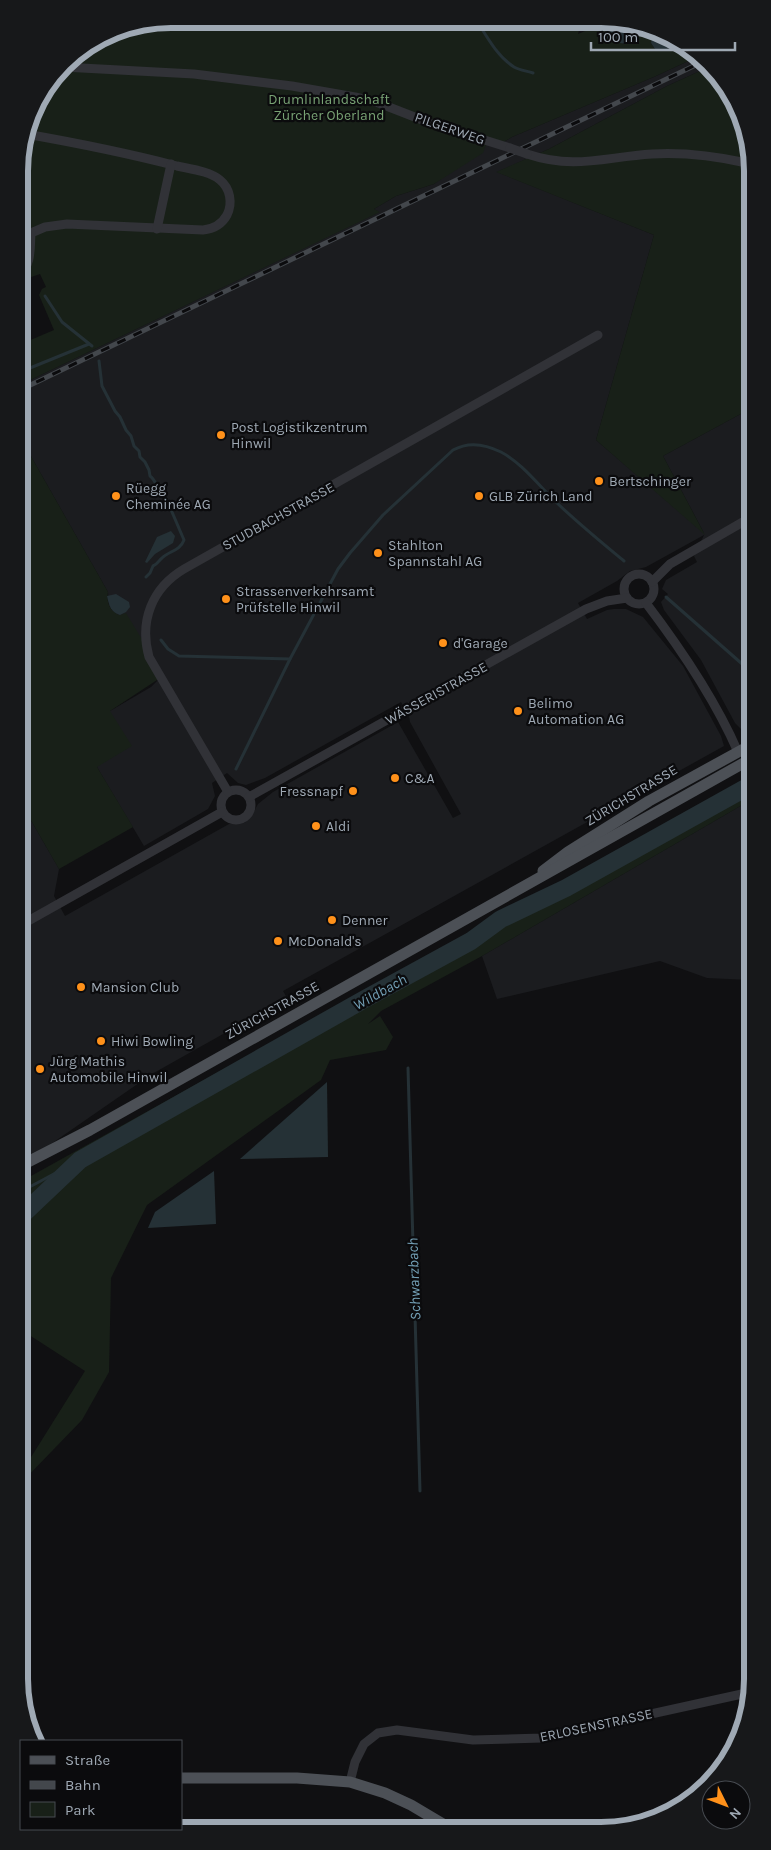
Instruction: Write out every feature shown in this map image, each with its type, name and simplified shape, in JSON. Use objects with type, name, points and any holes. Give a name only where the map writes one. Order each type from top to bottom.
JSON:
[{"type":"main road","name":"ZÜRICHSTRASSE","points":[[27,1162],[134,1105],[535,879],[562,856],[632,811],[743,758]]},
{"type":"main road","points":[[182,1778],[297,1778],[350,1782],[385,1793],[439,1822]]},
{"type":"street","name":"PILGERWEG","points":[[71,67],[194,74],[292,86],[355,97],[376,102],[430,123],[527,154],[567,163],[667,153],[706,155],[743,162]]},
{"type":"street","points":[[28,232],[31,233],[50,226],[67,224],[209,230],[226,218],[230,205],[228,191],[221,180],[208,174],[124,153],[32,135]]},
{"type":"street","points":[[157,228],[171,164]]},
{"type":"street","points":[[28,264],[31,233]]},
{"type":"street","name":"STUDBACHSTRASSE","points":[[228,792],[156,672],[149,656],[145,638],[146,620],[159,589],[184,569],[598,335]]},
{"type":"street","points":[[652,582],[670,564],[744,521]]},
{"type":"street","points":[[632,576],[645,576],[652,582],[654,591],[646,602],[638,604],[627,598],[624,588],[625,583],[632,576]]},
{"type":"street","name":"WÄSSERISTRASSE","points":[[249,798],[586,609],[607,601],[627,598]]},
{"type":"street","points":[[646,602],[681,650],[743,758]]},
{"type":"street","points":[[237,790],[246,794],[249,798],[250,809],[243,818],[231,820],[222,812],[221,801],[228,792],[237,790]]},
{"type":"street","points":[[27,921],[222,812]]},
{"type":"street","name":"ERLOSENSTRASSE","points":[[350,1782],[355,1762],[364,1744],[378,1733],[397,1730],[473,1740],[542,1738],[742,1694]]},
{"type":"shaded area","points":[[609,28],[638,33],[633,41],[623,44],[617,41],[612,42],[604,37]]},
{"type":"shaded area","points":[[652,37],[675,49],[655,49],[651,43]]},
{"type":"shaded area","points":[[691,60],[702,70],[667,86],[549,149],[497,172],[654,235],[596,440],[704,533],[663,456],[744,412],[744,730],[735,723],[701,660],[664,610],[661,602],[668,594],[662,589],[666,580],[697,562],[694,556],[704,535],[646,567],[630,571],[617,581],[578,603],[587,619],[614,609],[626,609],[643,617],[683,666],[721,736],[724,746],[283,991],[287,998],[152,1074],[27,1160],[28,814],[59,869],[54,896],[65,916],[229,824],[244,823],[251,817],[258,804],[273,792],[398,722],[453,818],[461,814],[410,722],[409,716],[401,702],[265,778],[246,785],[238,783],[227,773],[212,783],[215,796],[208,809],[144,846],[97,767],[110,711],[151,687],[160,678],[109,606],[108,592],[28,451],[28,381],[379,212],[374,209],[396,196],[434,184],[486,145],[498,145],[512,137]]},
{"type":"shaded area","points":[[171,531],[175,536],[173,543],[155,554],[147,563],[145,562],[157,537]]},
{"type":"shaded area","points":[[116,594],[129,602],[130,607],[120,615],[111,608],[107,596]]},
{"type":"shaded area","points":[[744,804],[743,980],[707,978],[660,961],[497,999],[482,956]]},
{"type":"shaded area","points":[[327,1082],[328,1157],[240,1159]]},
{"type":"shaded area","points":[[214,1171],[216,1224],[148,1228],[155,1212]]},
{"type":"green space","name":"Drumlinlandschaft Zürcher Oberland","points":[[171,27],[580,27],[578,34],[590,29],[590,27],[600,27],[609,28],[606,32],[606,39],[612,42],[617,41],[624,44],[635,40],[638,33],[652,37],[651,43],[655,49],[675,49],[691,60],[512,137],[498,145],[486,145],[483,153],[434,184],[396,196],[374,209],[380,212],[28,381],[28,341],[54,330],[39,295],[42,289],[46,287],[40,274],[31,277],[28,269],[28,161],[32,134],[38,116],[52,91],[69,69],[99,47],[125,35],[143,30]]},
{"type":"green space","points":[[702,70],[708,76],[733,116],[739,134],[744,171],[744,412],[663,456],[705,535],[596,440],[654,235],[496,172],[549,149],[667,86]]},
{"type":"green space","points":[[28,451],[108,592],[110,606],[117,614],[126,613],[146,646],[160,678],[110,711],[132,746],[97,767],[133,827],[59,869],[28,814]]},
{"type":"green space","points":[[724,791],[744,793],[744,804],[482,956],[381,1011],[368,1024],[380,1016],[393,1037],[386,1050],[330,1060],[321,1080],[147,1205],[111,1278],[109,1372],[82,1420],[27,1477],[27,1463],[85,1371],[27,1334],[27,1178]]},
{"type":"waterway","points":[[481,27],[493,46],[508,63],[516,68],[533,73]]},
{"type":"waterway","points":[[635,33],[643,34]]},
{"type":"waterway","points":[[45,296],[62,322],[92,346]]},
{"type":"waterway","points":[[28,367],[89,344]]},
{"type":"waterway","points":[[99,361],[102,386],[131,436],[140,457],[145,462],[150,476],[166,498],[184,540],[177,549],[153,566],[146,577]]},
{"type":"waterway","points":[[236,769],[290,659],[338,569],[383,515],[453,450],[465,445],[483,445],[509,457],[574,518],[624,561]]},
{"type":"waterway","points":[[666,597],[744,665]]},
{"type":"waterway","points":[[161,640],[168,649],[179,656],[290,659]]},
{"type":"waterway","name":"Wildbach","points":[[27,1210],[80,1160],[471,941],[501,919],[566,888],[744,789]]},
{"type":"waterway","name":"Schwarzbach","points":[[408,1068],[420,1491]]},
{"type":"waterway","points":[[27,1188],[80,1160]]},
{"type":"railway","points":[[28,386],[697,65]]},
{"type":"place","name":"Post Logistikzentrum Hinwil","points":[[221,435]]},
{"type":"place","name":"Bertschinger","points":[[599,481]]},
{"type":"place","name":"Rüegg Cheminée AG","points":[[116,496]]},
{"type":"place","name":"GLB Zürich Land","points":[[479,496]]},
{"type":"place","name":"Stahlton Spannstahl AG","points":[[378,553]]},
{"type":"place","name":"Strassenverkehrsamt Prüfstelle Hinwil","points":[[226,599]]},
{"type":"place","name":"d'Garage","points":[[443,643]]},
{"type":"place","name":"Belimo Automation AG","points":[[518,711]]},
{"type":"place","name":"C&A","points":[[395,778]]},
{"type":"place","name":"Fressnapf","points":[[353,791]]},
{"type":"place","name":"Aldi","points":[[316,826]]},
{"type":"place","name":"Denner","points":[[332,920]]},
{"type":"place","name":"McDonald's","points":[[278,941]]},
{"type":"place","name":"Mansion Club","points":[[81,987]]},
{"type":"place","name":"Hiwi Bowling","points":[[101,1041]]},
{"type":"place","name":"Jürg Mathis Automobile Hinwil","points":[[40,1069]]}]
